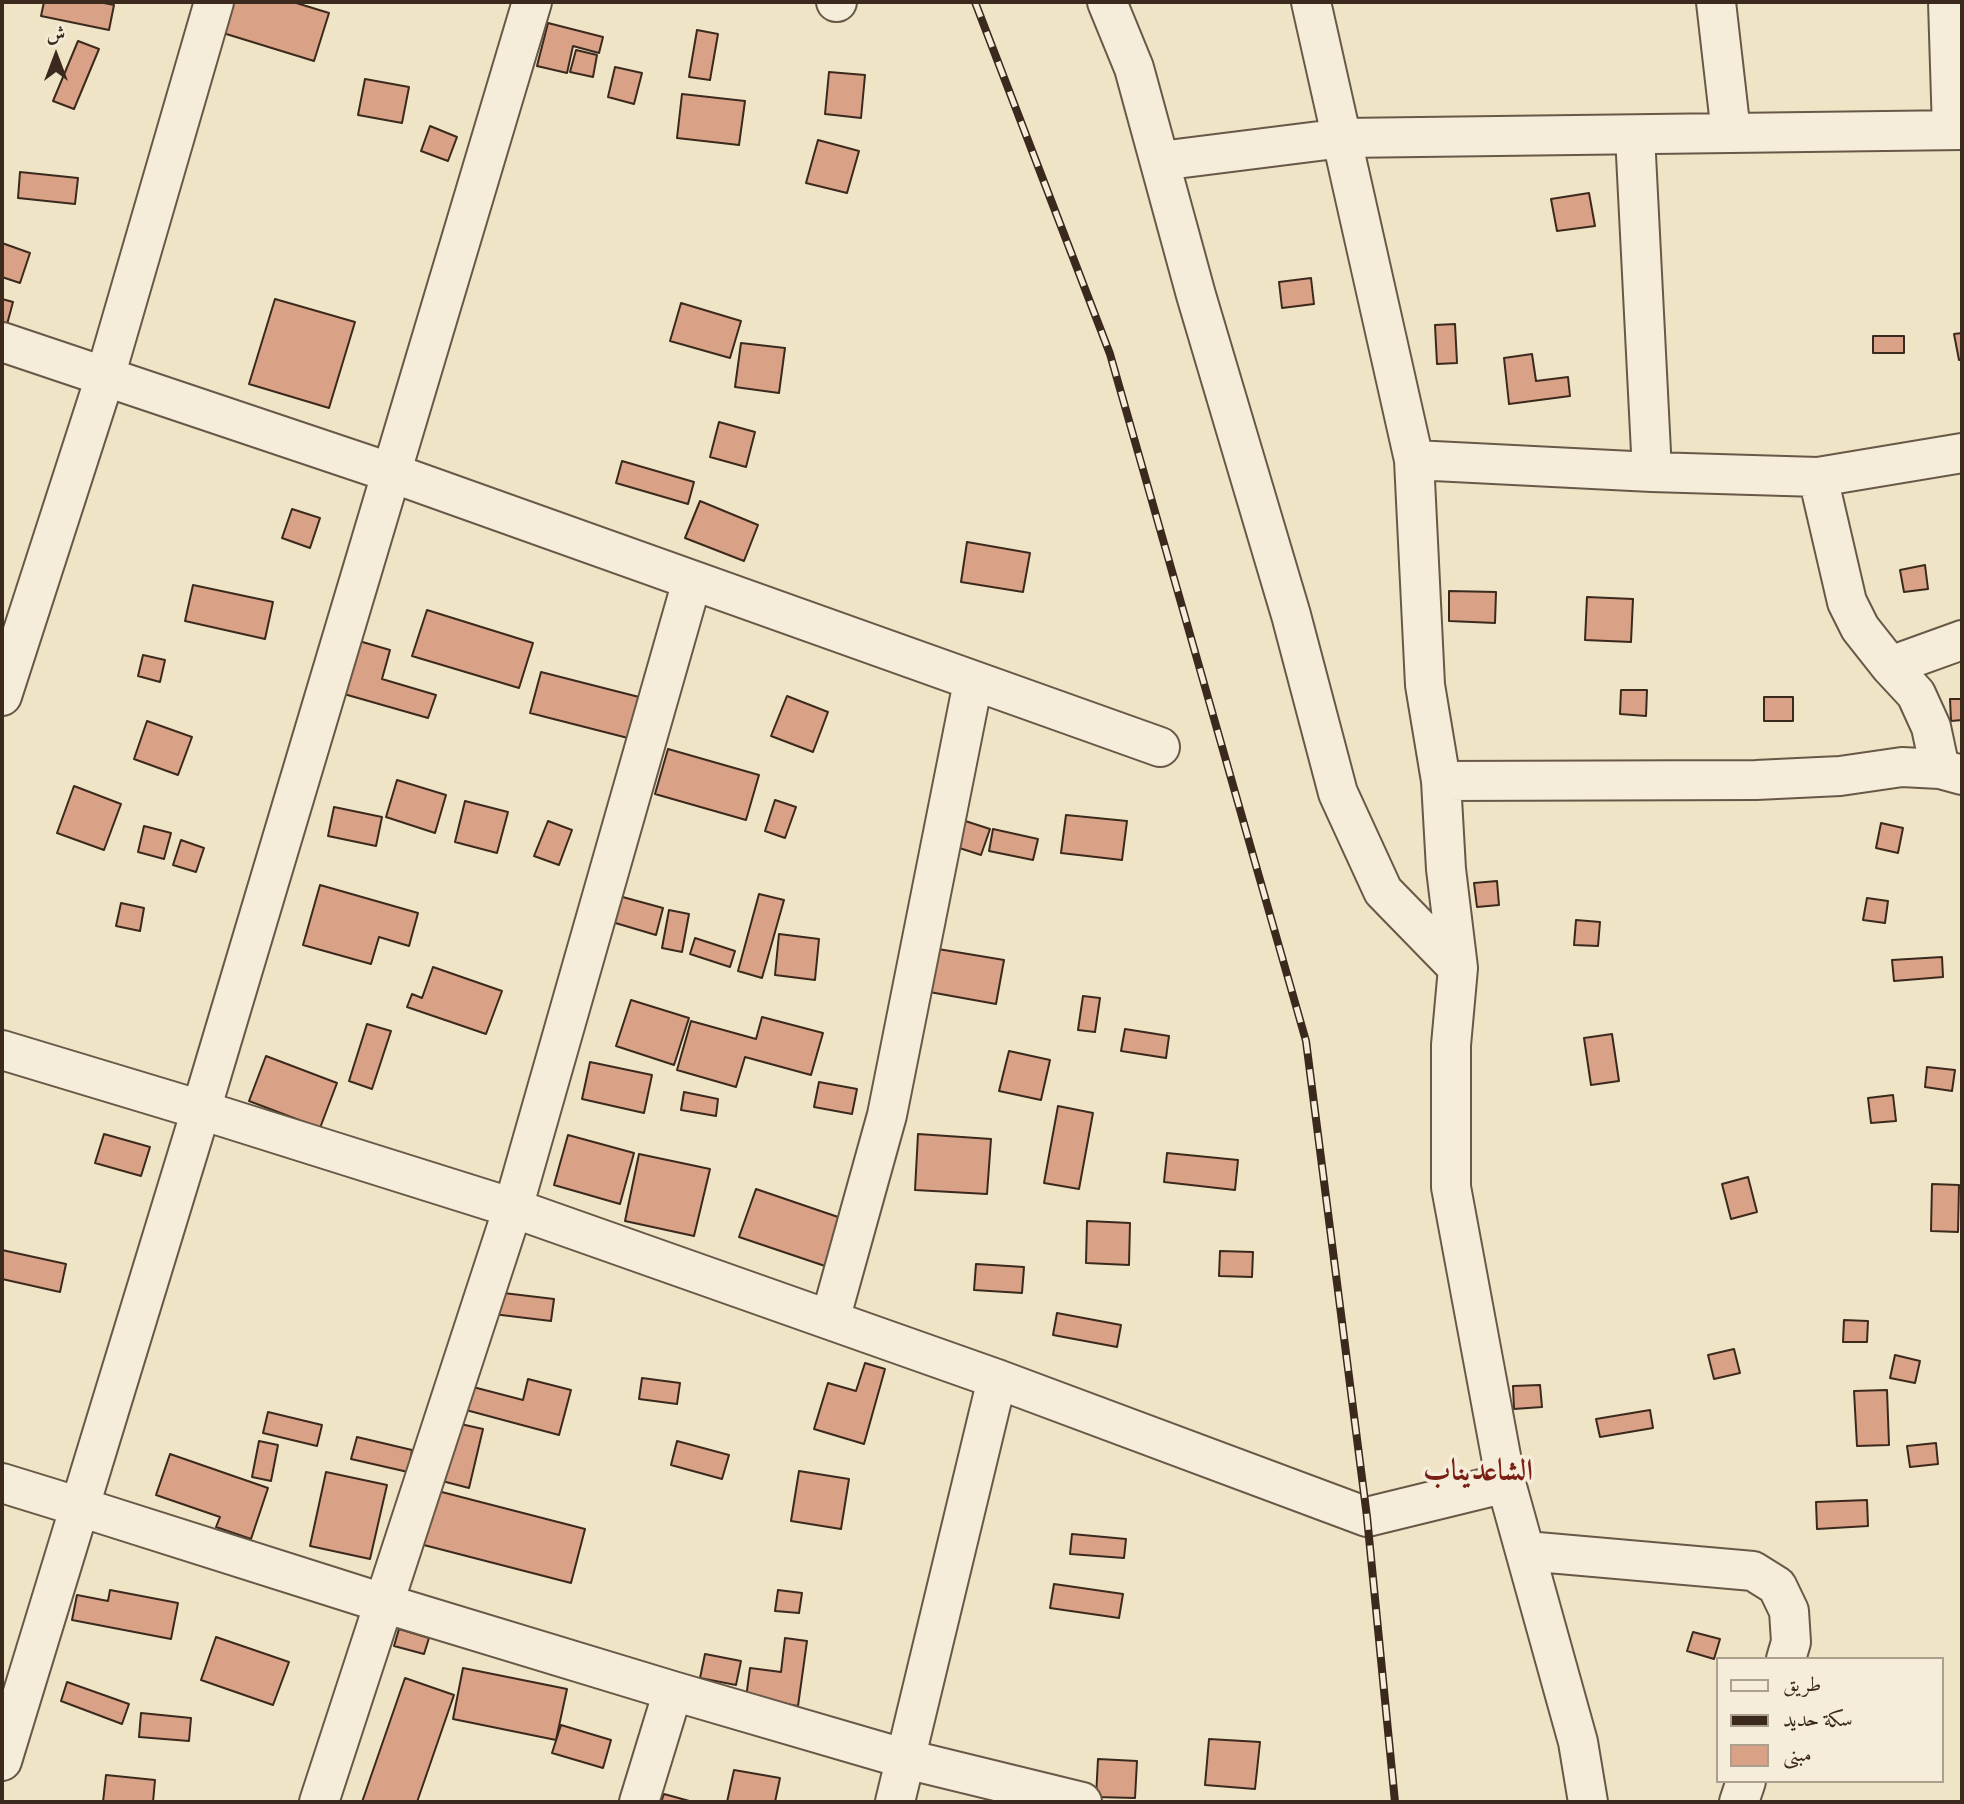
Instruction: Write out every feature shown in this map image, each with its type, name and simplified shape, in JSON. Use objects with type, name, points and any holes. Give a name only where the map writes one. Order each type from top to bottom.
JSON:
[{"type":"street","points":[[2,696],[105,377],[214,2]]},
{"type":"street","points":[[2,1761],[201,1110],[533,2]]},
{"type":"street","points":[[1107,2],[1134,68],[1196,295],[1291,615],[1338,793],[1383,891],[1458,968]]},
{"type":"street","points":[[1311,2],[1414,460],[1424,685],[1441,781],[1446,869],[1458,968],[1451,1045],[1451,1187],[1506,1483],[1578,1742],[1588,1802]]},
{"type":"street","points":[[1716,2],[1731,133]]},
{"type":"street","points":[[1160,161],[1343,138],[1957,130],[1948,2]]},
{"type":"street","points":[[1635,135],[1652,472]]},
{"type":"street","points":[[2,342],[392,473],[1160,747]]},
{"type":"street","points":[[1414,460],[1818,477],[1962,453]]},
{"type":"street","points":[[1441,781],[1756,779],[1840,776],[1902,767],[1951,772],[1916,694],[1860,628],[1847,602],[1818,477]]},
{"type":"street","points":[[319,1802],[513,1208],[692,581]]},
{"type":"street","points":[[1890,666],[1962,640]]},
{"type":"street","points":[[830,1320],[887,1115],[973,681]]},
{"type":"street","points":[[2,1051],[513,1208],[997,1379],[1367,1517],[1506,1483]]},
{"type":"street","points":[[895,1802],[997,1379]]},
{"type":"street","points":[[2,1483],[383,1603],[906,1759],[1082,1802]]},
{"type":"street","points":[[1526,1551],[1753,1571],[1777,1586],[1789,1611],[1791,1642],[1787,1657]]},
{"type":"street","points":[[639,1802],[673,1690]]},
{"type":"street","points":[[1739,1802],[1745,1783]]},
{"type":"building","points":[[44,2],[99,2],[114,5],[109,30],[41,16]]},
{"type":"building","points":[[233,2],[293,2],[329,13],[314,61],[223,33]]},
{"type":"building","points":[[548,23],[603,37],[599,53],[573,46],[567,73],[537,66]]},
{"type":"building","points":[[697,30],[718,34],[710,80],[689,77]]},
{"type":"building","points":[[78,41],[99,49],[74,109],[53,101]]},
{"type":"building","points":[[576,50],[597,55],[593,77],[570,72]]},
{"type":"building","points":[[615,67],[642,73],[634,104],[608,97]]},
{"type":"building","points":[[829,72],[865,75],[861,118],[825,114]]},
{"type":"building","points":[[365,79],[409,87],[402,123],[358,115]]},
{"type":"building","points":[[682,94],[745,101],[739,145],[677,138]]},
{"type":"building","points":[[430,126],[457,137],[448,161],[421,151]]},
{"type":"building","points":[[818,140],[859,151],[847,193],[806,183]]},
{"type":"building","points":[[20,172],[78,178],[75,204],[18,198]]},
{"type":"building","points":[[1589,193],[1595,226],[1557,231],[1551,199]]},
{"type":"building","points":[[2,243],[30,253],[20,283],[2,277]]},
{"type":"building","points":[[1311,278],[1314,304],[1282,308],[1279,282]]},
{"type":"building","points":[[2,299],[13,302],[6,328],[2,326]]},
{"type":"building","points":[[275,299],[355,322],[329,408],[249,384]]},
{"type":"building","points":[[681,303],[741,321],[730,358],[670,341]]},
{"type":"building","points":[[1455,324],[1457,363],[1437,364],[1435,325]]},
{"type":"building","points":[[1962,333],[1962,359],[1959,360],[1954,334]]},
{"type":"building","points":[[1873,336],[1904,336],[1904,353],[1873,353]]},
{"type":"building","points":[[741,343],[785,348],[779,393],[735,387]]},
{"type":"building","points":[[1532,354],[1536,381],[1568,377],[1570,396],[1509,404],[1504,358]]},
{"type":"building","points":[[719,422],[755,432],[746,467],[710,457]]},
{"type":"building","points":[[622,461],[694,482],[688,504],[616,483]]},
{"type":"building","points":[[700,501],[758,525],[744,561],[685,538]]},
{"type":"building","points":[[292,509],[320,518],[310,548],[282,538]]},
{"type":"building","points":[[967,542],[1030,553],[1023,592],[961,582]]},
{"type":"building","points":[[1925,565],[1928,589],[1904,592],[1900,570]]},
{"type":"building","points":[[193,585],[273,602],[265,639],[185,621]]},
{"type":"building","points":[[1449,591],[1496,592],[1495,623],[1449,621]]},
{"type":"building","points":[[1587,597],[1633,599],[1631,642],[1585,640]]},
{"type":"building","points":[[427,610],[533,643],[519,688],[412,656]]},
{"type":"building","points":[[359,641],[390,650],[382,679],[436,695],[428,718],[344,694]]},
{"type":"building","points":[[143,655],[165,660],[160,682],[138,676]]},
{"type":"building","points":[[541,672],[639,697],[628,738],[530,713]]},
{"type":"building","points":[[1621,690],[1647,690],[1646,716],[1620,714]]},
{"type":"building","points":[[787,696],[828,712],[813,752],[771,736]]},
{"type":"building","points":[[1764,697],[1793,697],[1793,721],[1764,721]]},
{"type":"building","points":[[1950,699],[1962,699],[1962,720],[1951,721]]},
{"type":"building","points":[[147,721],[192,737],[178,775],[134,759]]},
{"type":"building","points":[[668,749],[759,775],[746,820],[655,794]]},
{"type":"building","points":[[397,780],[446,795],[435,833],[386,817]]},
{"type":"building","points":[[74,786],[121,804],[104,850],[57,833]]},
{"type":"building","points":[[775,800],[796,807],[785,838],[765,831]]},
{"type":"building","points":[[465,801],[508,812],[497,853],[455,842]]},
{"type":"building","points":[[334,807],[382,817],[376,846],[328,836]]},
{"type":"building","points":[[1066,815],[1127,821],[1122,860],[1061,853]]},
{"type":"building","points":[[956,818],[990,829],[981,855],[947,844]]},
{"type":"building","points":[[548,821],[572,830],[559,865],[534,856]]},
{"type":"building","points":[[1881,823],[1903,828],[1898,853],[1876,848]]},
{"type":"building","points":[[144,826],[171,833],[164,859],[138,852]]},
{"type":"building","points":[[993,829],[1038,839],[1033,860],[989,851]]},
{"type":"building","points":[[181,840],[204,848],[196,872],[173,865]]},
{"type":"building","points":[[1497,881],[1499,905],[1477,907],[1474,883]]},
{"type":"building","points":[[320,885],[418,913],[409,946],[379,937],[371,964],[303,945]]},
{"type":"building","points":[[759,894],[784,900],[762,978],[738,971]]},
{"type":"building","points":[[619,896],[663,908],[656,935],[612,922]]},
{"type":"building","points":[[1867,898],[1888,901],[1885,923],[1863,920]]},
{"type":"building","points":[[121,903],[144,908],[140,931],[116,926]]},
{"type":"building","points":[[669,910],[689,914],[682,952],[662,948]]},
{"type":"building","points":[[1576,920],[1600,922],[1598,946],[1574,945]]},
{"type":"building","points":[[779,934],[819,939],[815,980],[775,975]]},
{"type":"building","points":[[695,938],[735,951],[730,967],[690,954]]},
{"type":"building","points":[[932,948],[1004,960],[996,1004],[924,991]]},
{"type":"building","points":[[1942,957],[1943,977],[1894,981],[1892,960]]},
{"type":"building","points":[[433,967],[502,991],[486,1034],[407,1007],[412,994],[422,998]]},
{"type":"building","points":[[1083,996],[1100,998],[1095,1032],[1078,1030]]},
{"type":"building","points":[[631,1000],[689,1018],[674,1065],[616,1046]]},
{"type":"building","points":[[762,1017],[823,1033],[811,1075],[745,1057],[736,1087],[677,1070],[691,1021],[756,1039]]},
{"type":"building","points":[[367,1024],[391,1031],[372,1089],[349,1081]]},
{"type":"building","points":[[1125,1029],[1169,1036],[1166,1058],[1121,1051]]},
{"type":"building","points":[[1612,1034],[1619,1081],[1591,1085],[1584,1038]]},
{"type":"building","points":[[1009,1051],[1050,1060],[1041,1100],[999,1091]]},
{"type":"building","points":[[266,1056],[337,1083],[320,1128],[249,1101]]},
{"type":"building","points":[[590,1062],[652,1075],[644,1113],[582,1099]]},
{"type":"building","points":[[1927,1067],[1955,1070],[1952,1091],[1925,1087]]},
{"type":"building","points":[[819,1082],[857,1089],[852,1114],[814,1107]]},
{"type":"building","points":[[684,1092],[718,1099],[716,1116],[681,1110]]},
{"type":"building","points":[[1893,1095],[1896,1121],[1871,1123],[1868,1098]]},
{"type":"building","points":[[1058,1106],[1093,1113],[1079,1189],[1044,1183]]},
{"type":"building","points":[[104,1134],[150,1147],[141,1176],[95,1163]]},
{"type":"building","points":[[918,1134],[991,1139],[987,1194],[915,1190]]},
{"type":"building","points":[[568,1135],[634,1153],[620,1204],[554,1185]]},
{"type":"building","points":[[1167,1153],[1238,1160],[1235,1190],[1164,1182]]},
{"type":"building","points":[[639,1154],[710,1169],[694,1236],[625,1221]]},
{"type":"building","points":[[1748,1177],[1757,1212],[1731,1219],[1722,1184]]},
{"type":"building","points":[[1932,1184],[1959,1185],[1958,1232],[1931,1231]]},
{"type":"building","points":[[756,1189],[841,1218],[825,1266],[739,1237]]},
{"type":"building","points":[[1087,1221],[1130,1223],[1129,1265],[1086,1263]]},
{"type":"building","points":[[2,1250],[66,1264],[60,1292],[2,1279]]},
{"type":"building","points":[[1220,1251],[1253,1252],[1252,1277],[1219,1276]]},
{"type":"building","points":[[976,1264],[1024,1267],[1022,1293],[974,1290]]},
{"type":"building","points":[[495,1292],[554,1299],[551,1321],[493,1314]]},
{"type":"building","points":[[1057,1313],[1121,1325],[1117,1347],[1053,1335]]},
{"type":"building","points":[[1844,1320],[1868,1321],[1867,1342],[1843,1342]]},
{"type":"building","points":[[1734,1349],[1740,1373],[1714,1379],[1708,1355]]},
{"type":"building","points":[[1895,1355],[1920,1361],[1915,1383],[1890,1378]]},
{"type":"building","points":[[865,1363],[885,1369],[864,1444],[814,1429],[828,1383],[856,1391]]},
{"type":"building","points":[[642,1378],[680,1383],[677,1404],[639,1399]]},
{"type":"building","points":[[528,1379],[571,1390],[559,1435],[466,1410],[473,1387],[523,1400]]},
{"type":"building","points":[[1540,1385],[1542,1407],[1514,1409],[1513,1386]]},
{"type":"building","points":[[1887,1390],[1889,1445],[1857,1446],[1854,1391]]},
{"type":"building","points":[[1650,1410],[1653,1428],[1600,1437],[1596,1419]]},
{"type":"building","points":[[268,1412],[322,1425],[317,1446],[263,1433]]},
{"type":"building","points":[[456,1423],[483,1429],[469,1488],[442,1481]]},
{"type":"building","points":[[357,1437],[412,1450],[408,1472],[351,1459]]},
{"type":"building","points":[[259,1441],[278,1445],[271,1481],[252,1477]]},
{"type":"building","points":[[677,1441],[729,1455],[722,1479],[671,1465]]},
{"type":"building","points":[[1936,1443],[1938,1464],[1910,1467],[1907,1446]]},
{"type":"building","points":[[170,1454],[268,1488],[251,1539],[216,1527],[220,1517],[156,1495]]},
{"type":"building","points":[[799,1471],[849,1479],[841,1529],[791,1521]]},
{"type":"building","points":[[326,1472],[387,1485],[370,1559],[310,1546]]},
{"type":"building","points":[[434,1490],[585,1529],[571,1583],[420,1544]]},
{"type":"building","points":[[1867,1500],[1868,1526],[1817,1529],[1816,1502]]},
{"type":"building","points":[[1072,1534],[1126,1539],[1124,1558],[1070,1554]]},
{"type":"building","points":[[1054,1584],[1123,1594],[1119,1618],[1050,1608]]},
{"type":"building","points":[[110,1590],[178,1603],[171,1639],[72,1620],[77,1595],[108,1601]]},
{"type":"building","points":[[778,1590],[802,1593],[799,1613],[775,1611]]},
{"type":"building","points":[[399,1629],[429,1638],[424,1654],[394,1646]]},
{"type":"building","points":[[1693,1632],[1720,1639],[1714,1659],[1687,1651]]},
{"type":"building","points":[[216,1637],[289,1662],[273,1705],[201,1680]]},
{"type":"building","points":[[785,1638],[807,1641],[798,1706],[746,1698],[750,1668],[781,1672]]},
{"type":"building","points":[[705,1654],[741,1661],[736,1685],[700,1678]]},
{"type":"building","points":[[463,1668],[567,1689],[556,1740],[453,1719]]},
{"type":"building","points":[[405,1678],[454,1695],[417,1802],[362,1802]]},
{"type":"building","points":[[67,1682],[129,1704],[122,1724],[61,1701]]},
{"type":"building","points":[[141,1713],[191,1718],[189,1741],[139,1737]]},
{"type":"building","points":[[561,1725],[611,1740],[603,1768],[552,1753]]},
{"type":"building","points":[[1209,1739],[1260,1742],[1255,1789],[1205,1785]]},
{"type":"building","points":[[1098,1759],[1137,1761],[1135,1798],[1096,1797]]},
{"type":"building","points":[[734,1770],[780,1778],[775,1802],[727,1802]]},
{"type":"building","points":[[106,1775],[155,1780],[153,1802],[103,1802]]},
{"type":"building","points":[[664,1794],[693,1802],[661,1802]]},
{"type":"railway","points":[[975,2],[1110,354],[1306,1041],[1367,1517],[1395,1802]]},
{"type":"district","name":"الشاعديناب","points":[[1478,1474]]}]
